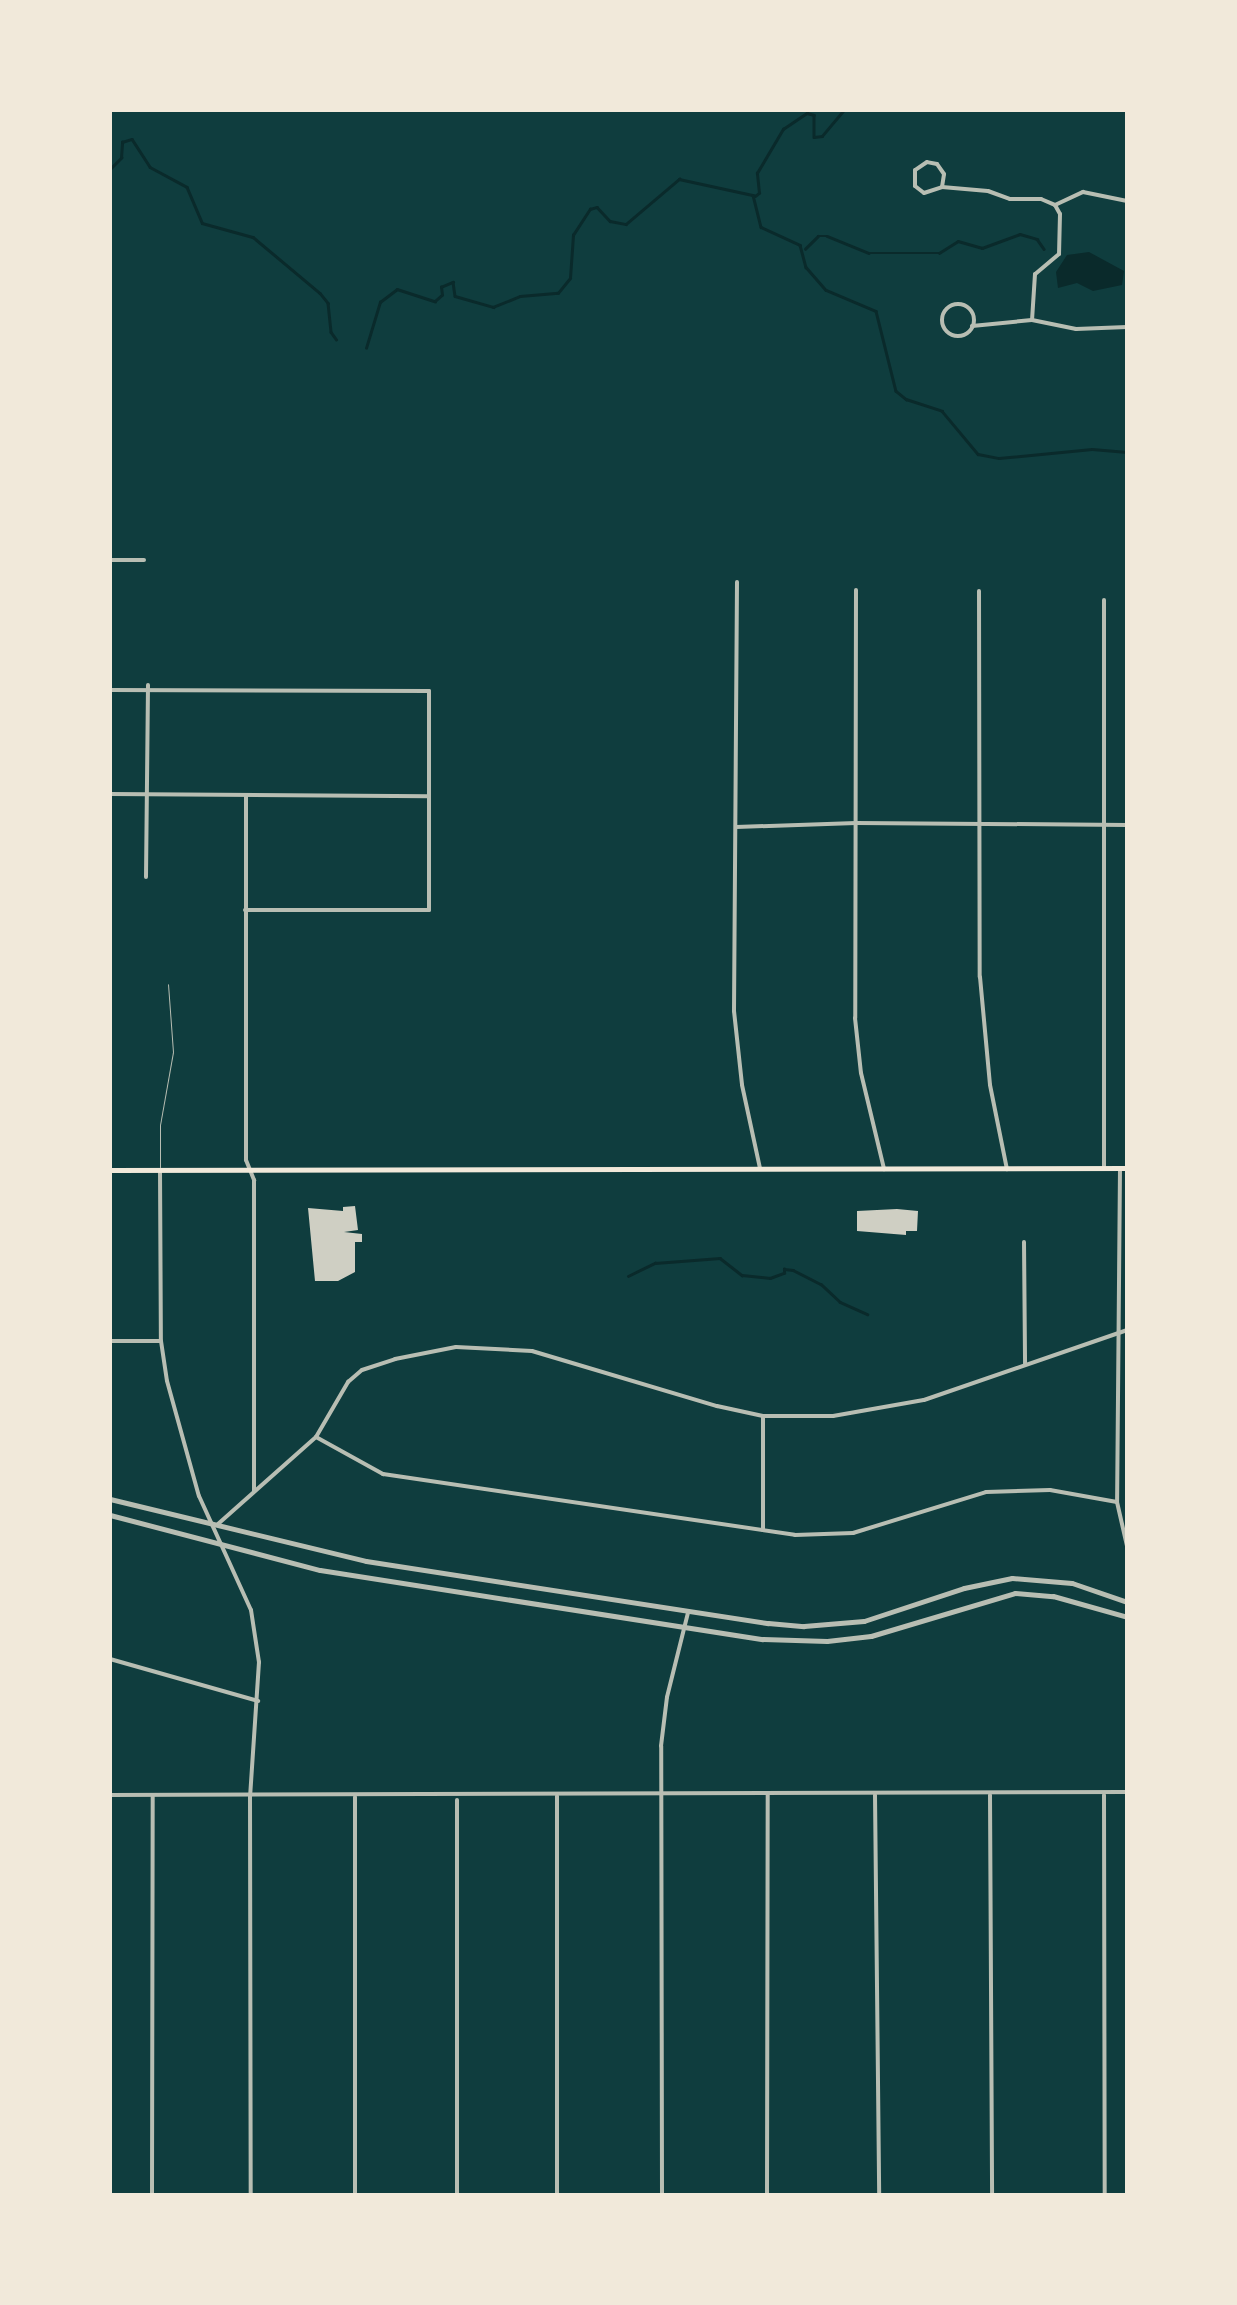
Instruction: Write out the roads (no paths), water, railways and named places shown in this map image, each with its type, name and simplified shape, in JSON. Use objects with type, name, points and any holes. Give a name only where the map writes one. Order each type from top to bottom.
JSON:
[{"type":"main road","points":[[110,1170],[1124,1168]]},
{"type":"street","points":[[942,187],[944,174],[936,164],[927,162],[917,167],[913,181],[921,192],[933,193],[942,187],[1010,199],[1041,198],[1055,205],[1060,220],[1059,254],[1032,282],[1032,320]]},
{"type":"street","points":[[1055,205],[1083,192],[1127,201]]},
{"type":"street","points":[[974,324],[970,310],[958,304],[943,314],[944,328],[950,334],[962,335],[974,324],[1032,320],[1076,328],[1127,328]]},
{"type":"street","points":[[110,560],[144,560]]},
{"type":"street","points":[[737,582],[736,1046],[760,1168]]},
{"type":"street","points":[[856,590],[855,1018],[861,1073],[884,1170]]},
{"type":"street","points":[[979,591],[984,1038],[1008,1169]]},
{"type":"street","points":[[1104,600],[1104,1168]]},
{"type":"street","points":[[146,877],[148,688]]},
{"type":"street","points":[[110,690],[430,690],[430,910],[245,910]]},
{"type":"street","points":[[110,794],[430,796]]},
{"type":"street","points":[[246,796],[248,1170],[254,1180],[254,1491]]},
{"type":"street","points":[[736,828],[856,823],[1127,825]]},
{"type":"street","points":[[1124,1168],[1117,1502],[1127,1546]]},
{"type":"street","points":[[160,1170],[160,1341],[188,1465],[257,1635],[258,1701],[250,1797],[252,2195]]},
{"type":"street","points":[[1024,1242],[1026,1364]]},
{"type":"street","points":[[214,1527],[316,1438],[337,1397],[362,1370],[456,1347],[532,1351],[763,1416],[832,1416],[881,1410],[1127,1330]]},
{"type":"street","points":[[110,1341],[160,1341]]},
{"type":"street","points":[[763,1416],[763,1530]]},
{"type":"street","points":[[316,1438],[384,1474],[796,1535],[853,1533],[941,1503],[1007,1490],[1050,1490],[1117,1502]]},
{"type":"street","points":[[110,1499],[366,1562],[768,1623],[841,1624],[893,1614],[977,1584],[1024,1578],[1072,1582],[1127,1602]]},
{"type":"street","points":[[110,1515],[320,1570],[802,1642],[848,1640],[897,1630],[1016,1594],[1069,1599],[1127,1617]]},
{"type":"street","points":[[662,2195],[661,1796],[666,1697],[689,1610]]},
{"type":"street","points":[[110,1659],[258,1701]]},
{"type":"street","points":[[1104,1792],[1105,2195]]},
{"type":"street","points":[[110,1795],[457,1798],[1127,1792]]},
{"type":"street","points":[[767,2195],[768,1794]]},
{"type":"street","points":[[875,1794],[879,2195]]},
{"type":"street","points":[[990,1794],[992,2195]]},
{"type":"street","points":[[152,2195],[153,1795]]},
{"type":"street","points":[[557,1796],[557,2195]]},
{"type":"street","points":[[355,1797],[355,2195]]},
{"type":"street","points":[[457,1798],[457,2195]]},
{"type":"lane","points":[[160,1170],[160,1125],[172,1052],[168,984]]},
{"type":"water","points":[[1089,252],[1124,271],[1122,285],[1093,291],[1077,283],[1058,288],[1056,272],[1067,255]]},
{"type":"waterway","points":[[755,196],[759,193],[757,173],[783,129],[807,113],[814,115],[814,137],[822,136],[844,110]]},
{"type":"waterway","points":[[110,169],[121,158],[122,142],[132,139],[150,167],[187,187],[202,223],[253,237],[320,293],[328,303],[331,332],[336,339]]},
{"type":"waterway","points":[[366,348],[380,302],[397,289],[435,301],[442,295],[441,287],[453,282],[455,296],[493,307],[520,296],[558,293],[570,278],[573,235],[590,209],[597,207],[610,221],[626,224],[679,179],[753,195],[761,227],[800,245],[806,267],[826,290],[876,311],[896,391],[906,399],[942,411],[978,454],[999,458],[1092,449],[1127,452]]},
{"type":"waterway","points":[[805,249],[818,236],[827,236],[869,253],[939,253],[958,241],[982,248],[1020,234],[1037,239],[1044,249]]},
{"type":"waterway","points":[[628,1276],[655,1263],[720,1258],[742,1275],[770,1278],[784,1273],[784,1269],[793,1270],[821,1284],[840,1302],[867,1314]]}]
